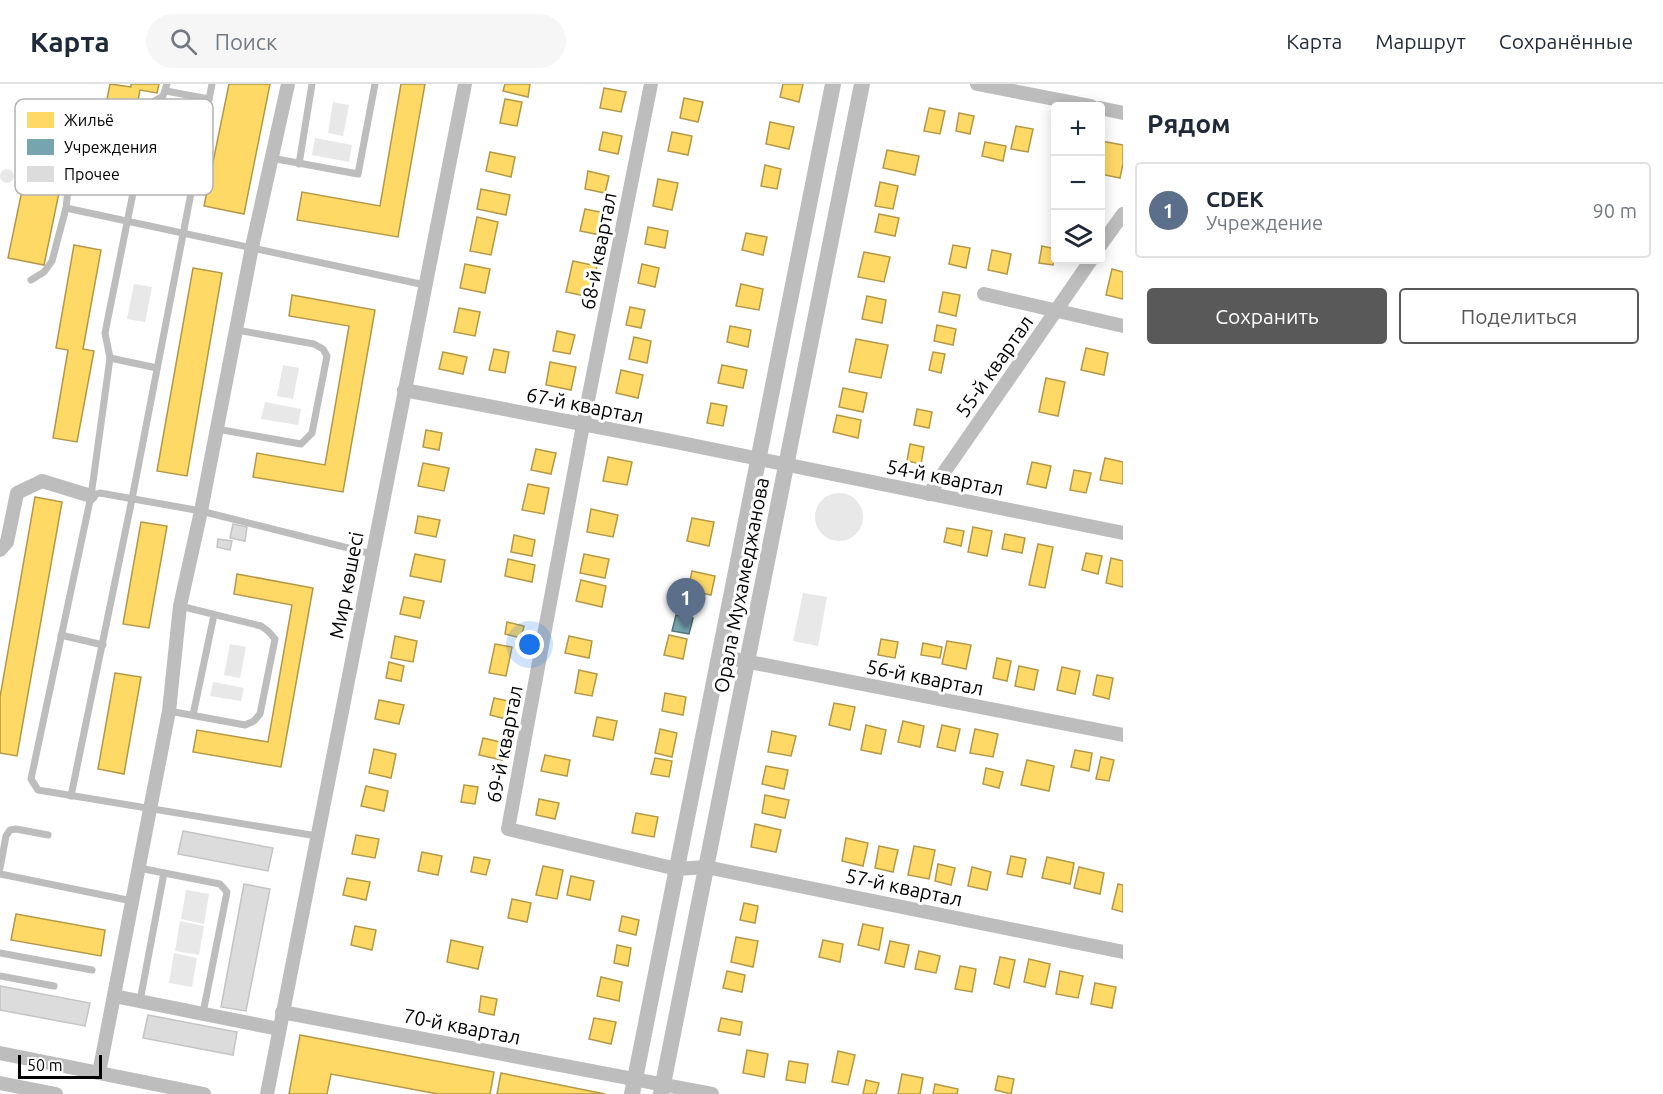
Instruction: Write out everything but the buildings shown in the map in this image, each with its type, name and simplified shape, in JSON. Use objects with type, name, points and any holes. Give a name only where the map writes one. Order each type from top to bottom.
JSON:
[{"type":"street","points":[[99,1073],[169,711],[180,606],[201,511],[252,247],[288,84]]},
{"type":"street","name":"Мир көшесі","points":[[267,1094],[465,84]]},
{"type":"street","name":"68-й квартал","points":[[583,425],[651,84]]},
{"type":"street","name":"Орала Мухамеджанова","points":[[634,1086],[833,84]]},
{"type":"street","name":"Орала Мухамеджанова","points":[[662,1089],[862,84]]},
{"type":"street","points":[[977,84],[1070,102]]},
{"type":"street","points":[[1105,109],[1123,113]]},
{"type":"street","points":[[1105,240],[1123,214]]},
{"type":"street","name":"55-й квартал","points":[[929,494],[1088,264]]},
{"type":"street","points":[[984,294],[1123,326]]},
{"type":"street","name":"67-й квартал","points":[[404,390],[758,459]]},
{"type":"street","name":"69-й квартал","points":[[583,425],[508,829],[677,869]]},
{"type":"street","name":"54-й квартал","points":[[758,459],[1123,533]]},
{"type":"street","points":[[0,550],[7,542],[18,493],[42,481],[91,496]]},
{"type":"street","name":"56-й квартал","points":[[719,656],[1123,735]]},
{"type":"street","name":"57-й квартал","points":[[677,869],[706,867],[1123,952]]},
{"type":"street","points":[[114,996],[279,1029]]},
{"type":"street","name":"70-й квартал","points":[[282,1012],[634,1086],[712,1094]]},
{"type":"street","points":[[0,1053],[204,1094]]},
{"type":"street","points":[[0,1083],[56,1094]]},
{"type":"lane","points":[[158,99],[163,96],[167,87],[209,99],[212,84]]},
{"type":"lane","points":[[299,164],[312,84]]},
{"type":"lane","points":[[272,158],[358,174],[375,84]]},
{"type":"lane","points":[[32,280],[44,272],[52,261],[67,195]]},
{"type":"lane","points":[[133,195],[105,333],[110,358],[91,496],[31,779],[38,790],[317,836]]},
{"type":"lane","points":[[71,795],[103,645],[191,195]]},
{"type":"lane","points":[[66,208],[425,285]]},
{"type":"lane","points":[[217,429],[301,444],[312,433],[327,356],[323,350],[314,344],[237,330]]},
{"type":"lane","points":[[110,358],[157,368]]},
{"type":"lane","points":[[91,496],[100,493],[201,511],[372,554]]},
{"type":"lane","points":[[169,711],[245,725],[254,721],[260,714],[275,639],[261,626],[180,606]]},
{"type":"lane","points":[[193,715],[214,615]]},
{"type":"lane","points":[[62,635],[103,645]]},
{"type":"lane","points":[[0,868],[6,836],[10,830],[48,835]]},
{"type":"lane","points":[[139,868],[220,884],[227,892],[203,1013]]},
{"type":"lane","points":[[140,1001],[164,873]]},
{"type":"lane","points":[[0,874],[132,901]]},
{"type":"lane","points":[[0,953],[92,970]]},
{"type":"lane","points":[[0,976],[54,986]]},
{"type":"shaded area","points":[[333,102],[349,105],[343,136],[328,133]]},
{"type":"shaded area","points":[[315,138],[352,145],[349,162],[312,155]]},
{"type":"shaded area","points":[[4,169],[10,169],[14,176],[10,183],[4,183],[0,179],[0,173]]},
{"type":"shaded area","points":[[134,284],[152,287],[145,322],[127,319]]},
{"type":"shaded area","points":[[283,365],[299,368],[293,399],[277,396]]},
{"type":"shaded area","points":[[265,402],[301,409],[298,425],[261,419]]},
{"type":"shaded area","points":[[839,493],[856,500],[863,517],[856,534],[839,541],[822,534],[815,517],[822,500]]},
{"type":"shaded area","points":[[803,593],[827,597],[818,646],[793,641]]},
{"type":"shaded area","points":[[230,644],[246,647],[240,678],[224,675]]},
{"type":"shaded area","points":[[213,682],[244,688],[241,701],[210,696]]},
{"type":"shaded area","points":[[186,890],[209,894],[204,924],[181,919]]},
{"type":"shaded area","points":[[180,921],[204,926],[199,955],[175,951]]},
{"type":"shaded area","points":[[174,953],[197,958],[192,987],[169,983]]},
{"type":"place","name":"CDEK","points":[[686,628]]}]
